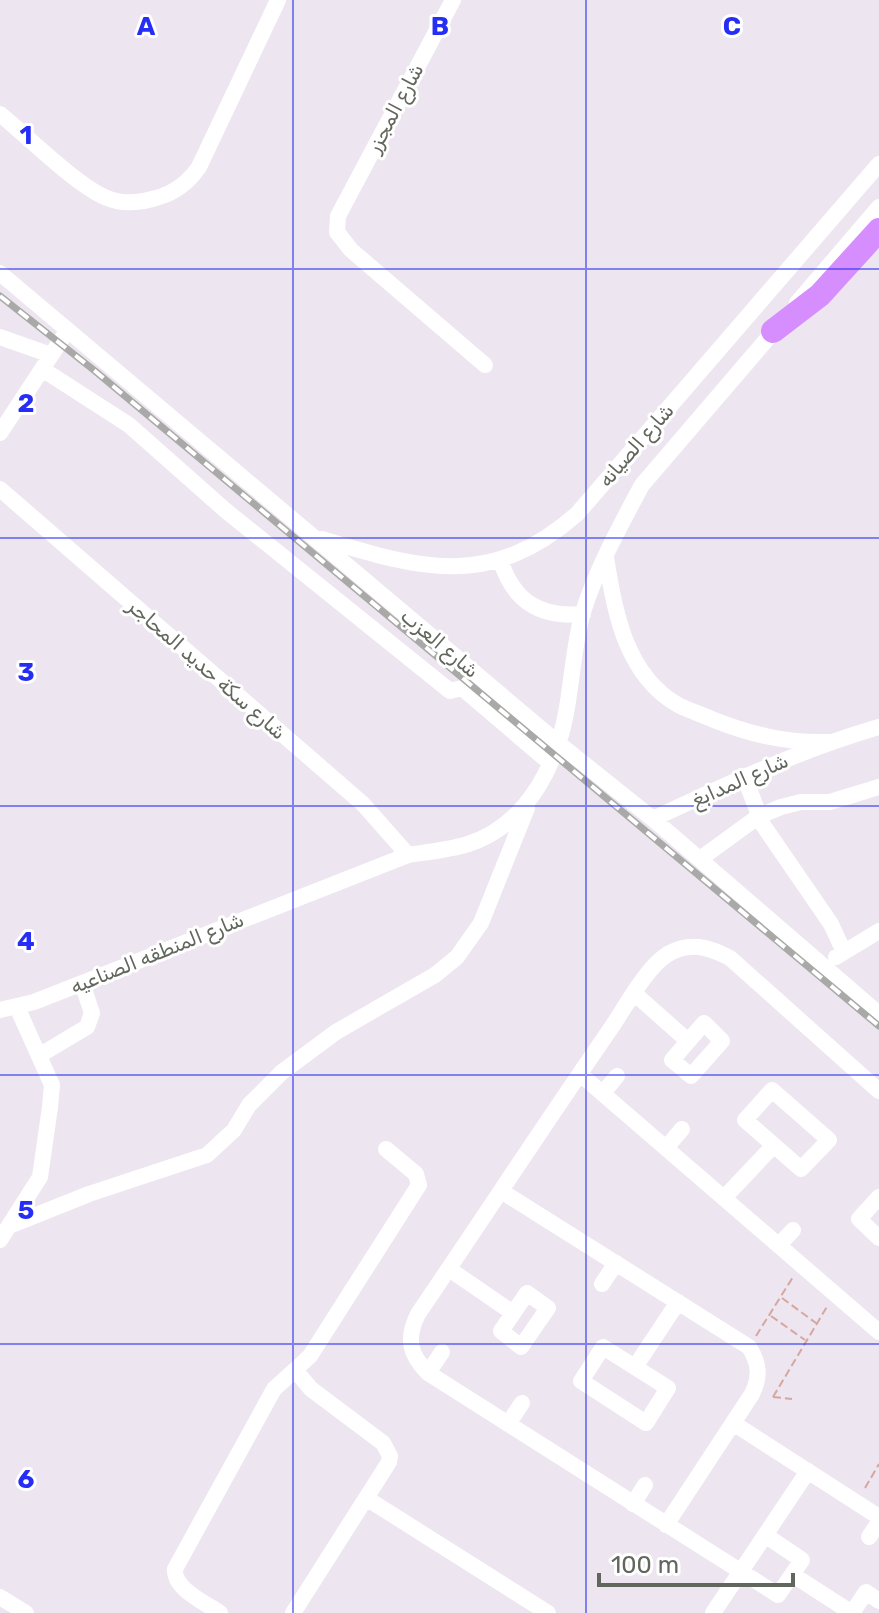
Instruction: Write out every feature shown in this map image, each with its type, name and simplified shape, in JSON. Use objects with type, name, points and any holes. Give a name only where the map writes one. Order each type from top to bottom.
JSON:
[{"type":"highway","points":[[773,331],[820,295],[879,230]]},
{"type":"street","points":[[0,114],[79,180],[109,199],[130,204],[172,193],[199,167],[278,0]]},
{"type":"street","name":"شارع المجزر","points":[[453,0],[338,216],[337,232],[351,250],[485,365]]},
{"type":"street","name":"شارع الصيانه","points":[[315,536],[424,566],[463,566],[500,559],[533,545],[577,514],[879,164]]},
{"type":"street","name":"شارع الصيانه","points":[[5,1233],[89,1194],[207,1155],[234,1130],[249,1105],[266,1086],[293,1063],[336,1032],[435,975],[457,957],[481,923],[528,805],[558,743],[583,614],[606,555],[642,485],[879,207]]},
{"type":"street","name":"شارع العزب","points":[[0,273],[558,743],[653,819],[879,1014]]},
{"type":"street","points":[[0,433],[67,331]]},
{"type":"street","points":[[0,337],[47,362],[129,425],[225,510],[438,682],[450,691],[462,688],[549,762]]},
{"type":"street","name":"شارع سكة حديد المحاجر","points":[[0,489],[363,804],[408,855]]},
{"type":"street","name":"شارع المدابغ","points":[[606,555],[623,638],[637,664],[667,696],[678,705],[751,734],[791,742],[828,742]]},
{"type":"street","points":[[500,559],[505,577],[515,592],[529,604],[546,613],[564,616],[583,614]]},
{"type":"street","name":"شارع المدابغ","points":[[653,819],[744,776],[828,742],[879,727]]},
{"type":"street","points":[[744,776],[759,816],[831,924],[844,952]]},
{"type":"street","points":[[700,859],[759,816],[801,802],[830,802],[879,787]]},
{"type":"street","name":"شارع المنطقه الصناعيه","points":[[0,1010],[17,1007],[82,983],[408,855],[468,844],[492,834],[528,805]]},
{"type":"street","points":[[823,966],[879,931]]},
{"type":"street","points":[[765,1535],[802,1560],[778,1595],[428,1373],[416,1361],[410,1346],[411,1329],[580,1074],[666,955],[687,946],[710,947],[730,958],[879,1091]]},
{"type":"street","points":[[40,1055],[87,1027],[92,1013],[82,983]]},
{"type":"street","points":[[635,994],[688,1041]]},
{"type":"street","points":[[5,1233],[40,1177],[52,1085],[17,1007]]},
{"type":"street","points":[[580,1074],[879,1332]]},
{"type":"street","points":[[603,1093],[617,1076]]},
{"type":"street","points":[[772,1090],[829,1140],[801,1169],[773,1146],[745,1120],[772,1090]]},
{"type":"street","points":[[666,1148],[682,1129]]},
{"type":"street","points":[[724,1198],[773,1146]]},
{"type":"street","points":[[220,1613],[179,1585],[174,1575],[175,1569],[274,1389],[310,1356],[419,1185],[416,1174],[386,1149]]},
{"type":"street","points":[[501,1191],[749,1347],[756,1358],[759,1370],[752,1394],[666,1525]]},
{"type":"street","points":[[879,1197],[859,1219],[879,1238]]},
{"type":"street","points":[[779,1245],[793,1230]]},
{"type":"street","points":[[602,1284],[616,1263]]},
{"type":"street","points":[[449,1269],[513,1313]]},
{"type":"street","points":[[635,1367],[678,1302]]},
{"type":"street","points":[[603,1347],[635,1367],[668,1388],[646,1423],[581,1381],[603,1347]]},
{"type":"street","points":[[428,1373],[442,1352]]},
{"type":"street","points":[[293,1613],[389,1462],[388,1450],[311,1389],[295,1370]]},
{"type":"street","points":[[508,1424],[522,1403]]},
{"type":"street","points":[[733,1423],[879,1520],[869,1537]]},
{"type":"street","points":[[713,1613],[808,1471]]},
{"type":"street","points":[[633,1504],[645,1485]]},
{"type":"street","points":[[366,1498],[548,1613]]},
{"type":"street","points":[[793,1575],[852,1613],[866,1592],[879,1601]]},
{"type":"street","points":[[0,1598],[26,1613]]},
{"type":"path","points":[[749,1347],[801,1265]]},
{"type":"path","points":[[773,1397],[835,1294]]},
{"type":"path","points":[[780,1297],[817,1323]]},
{"type":"path","points":[[769,1315],[806,1341]]},
{"type":"path","points":[[752,1394],[792,1399]]},
{"type":"path","points":[[857,1503],[879,1464]]},
{"type":"railway","points":[[0,296],[95,371],[879,1026]]}]
